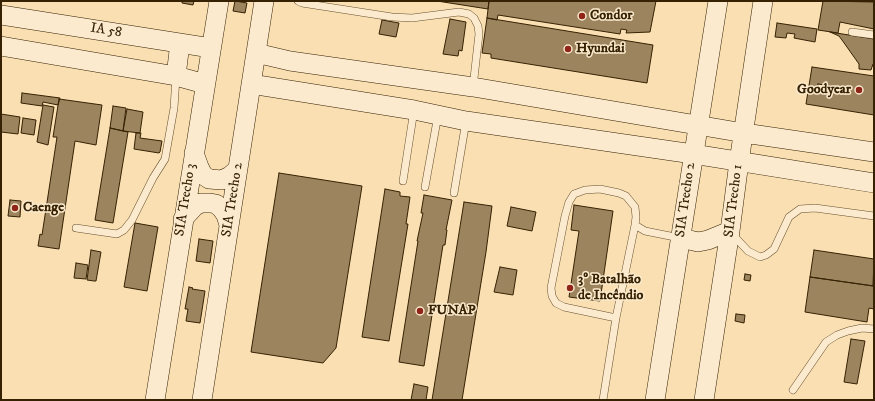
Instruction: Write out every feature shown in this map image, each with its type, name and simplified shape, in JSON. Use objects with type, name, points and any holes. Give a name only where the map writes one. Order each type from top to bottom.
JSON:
[{"type":"main road","name":"SIA Trecho 3","points":[[154,400],[219,1]]},
{"type":"main road","name":"SIA Trecho 2","points":[[202,400],[264,1]]},
{"type":"main road","name":"SIA Trecho 2","points":[[655,400],[718,1]]},
{"type":"main road","name":"SIA Trecho 1","points":[[704,400],[763,1]]},
{"type":"main road","name":"IA 58","points":[[1,14],[211,48]]},
{"type":"main road","points":[[176,76],[180,43]]},
{"type":"main road","points":[[1,46],[176,76],[205,84]]},
{"type":"main road","points":[[256,53],[290,62],[473,87],[744,133],[874,152]]},
{"type":"main road","points":[[251,84],[414,110],[466,121],[693,154],[874,183]]},
{"type":"main road","points":[[194,153],[198,167],[203,175],[209,179],[222,180],[230,176],[238,169]]},
{"type":"main road","points":[[183,219],[195,206],[202,203],[210,203],[216,204],[221,208],[226,215],[229,226]]},
{"type":"main road","points":[[680,238],[698,242],[708,240],[730,231]]},
{"type":"lane","points":[[298,1],[302,3],[392,17],[412,18],[459,12],[469,14],[474,18],[478,26],[479,34],[473,87]]},
{"type":"lane","points":[[852,32],[874,35]]},
{"type":"lane","points":[[76,228],[117,234],[124,230],[132,220],[153,178],[165,159],[174,108],[176,76]]},
{"type":"lane","points":[[403,181],[414,110]]},
{"type":"lane","points":[[425,187],[438,115]]},
{"type":"lane","points":[[454,193],[466,121]]},
{"type":"lane","points":[[603,400],[616,318],[636,217],[634,208],[626,196],[619,192],[585,190],[574,194],[569,202],[551,288],[552,296],[556,303],[564,307],[616,318]]},
{"type":"lane","points":[[730,231],[748,251],[760,257],[766,255],[774,249],[789,217],[800,210],[815,208],[874,216]]},
{"type":"lane","points":[[635,226],[645,231],[680,238]]},
{"type":"lane","points":[[793,390],[826,342],[837,335],[848,331],[862,328],[874,329]]},
{"type":"building","points":[[182,1],[194,1],[193,5],[182,3]]},
{"type":"building","points":[[235,1],[247,3],[245,13],[233,11]]},
{"type":"building","points":[[437,1],[489,1],[488,9]]},
{"type":"building","name":"Condor","points":[[489,1],[656,1],[650,32],[626,33],[627,30],[621,29],[620,34],[498,15],[497,20],[487,18]]},
{"type":"building","points":[[823,1],[874,2],[874,29],[840,22],[838,33],[818,30]]},
{"type":"building","name":"Hyundai","points":[[487,18],[653,45],[647,83],[491,58],[491,54],[482,53]]},
{"type":"building","points":[[450,19],[466,22],[462,51],[459,50],[458,56],[443,54]]},
{"type":"building","points":[[382,20],[399,23],[396,37],[379,34]]},
{"type":"building","points":[[777,23],[817,29],[815,42],[794,38],[795,34],[787,33],[786,38],[775,37]]},
{"type":"building","points":[[830,32],[874,39],[874,64],[871,70],[859,69],[859,64],[839,36]]},
{"type":"building","name":"Goodyear","points":[[812,67],[874,76],[874,115],[806,104]],"holes":[[[818,84],[844,88],[843,93],[817,90]]]},
{"type":"building","points":[[22,93],[60,98],[58,105],[43,102],[42,106],[21,103]]},
{"type":"building","points":[[59,99],[102,105],[96,145],[75,141],[59,249],[38,246],[40,234],[42,235],[57,137],[53,137]]},
{"type":"building","points":[[43,105],[54,107],[48,145],[37,142]]},
{"type":"building","points":[[113,106],[126,108],[123,131],[110,128]]},
{"type":"building","points":[[127,109],[143,112],[140,133],[123,131]]},
{"type":"building","points":[[1,114],[20,117],[18,134],[1,132]]},
{"type":"building","points":[[23,118],[36,120],[34,135],[21,133]]},
{"type":"building","points":[[110,128],[128,132],[113,223],[95,220]]},
{"type":"building","points":[[136,133],[141,133],[140,138],[162,141],[160,152],[134,149]]},
{"type":"building","points":[[279,173],[362,186],[336,348],[323,363],[251,352]]},
{"type":"building","points":[[385,189],[400,192],[400,196],[410,197],[406,224],[408,224],[389,341],[362,337]]},
{"type":"building","name":"FUNAP","points":[[424,195],[452,200],[446,230],[445,245],[443,245],[424,366],[399,362],[417,241],[423,213],[421,213]]},
{"type":"building","name":"Caenge","points":[[10,200],[21,201],[20,217],[8,216]]},
{"type":"building","points":[[464,202],[492,206],[486,252],[462,400],[432,400]]},
{"type":"building","points":[[574,205],[613,211],[600,301],[569,297],[579,231],[571,230]]},
{"type":"building","points":[[511,207],[536,212],[532,231],[507,226]]},
{"type":"building","points":[[135,223],[158,227],[147,291],[124,287]]},
{"type":"building","points":[[199,239],[213,241],[210,263],[196,261]]},
{"type":"building","points":[[91,250],[101,252],[96,281],[87,280]]},
{"type":"building","points":[[814,250],[874,259],[873,286],[810,277]]},
{"type":"building","points":[[76,263],[88,265],[86,279],[74,278]]},
{"type":"building","points":[[500,267],[517,270],[513,295],[494,292]]},
{"type":"building","points":[[745,274],[751,275],[750,281],[744,280]]},
{"type":"building","points":[[810,277],[874,286],[874,309],[869,308],[867,322],[805,312]]},
{"type":"building","points":[[189,287],[193,288],[192,289],[205,291],[200,323],[186,321],[188,309],[185,309]]},
{"type":"building","points":[[736,314],[745,315],[744,323],[735,321]]},
{"type":"building","points":[[851,339],[865,341],[857,384],[844,382]]},
{"type":"building","points":[[414,384],[428,387],[426,400],[411,400]]},
{"type":"place","name":"Condor","points":[[582,16]]},
{"type":"place","name":"Hyundai","points":[[568,49]]},
{"type":"place","name":"Goodyear","points":[[859,90]]},
{"type":"place","name":"Caenge","points":[[15,208]]},
{"type":"place","name":"3º Batalhão de Incêndio","points":[[570,288]]},
{"type":"place","name":"FUNAP","points":[[420,311]]}]
